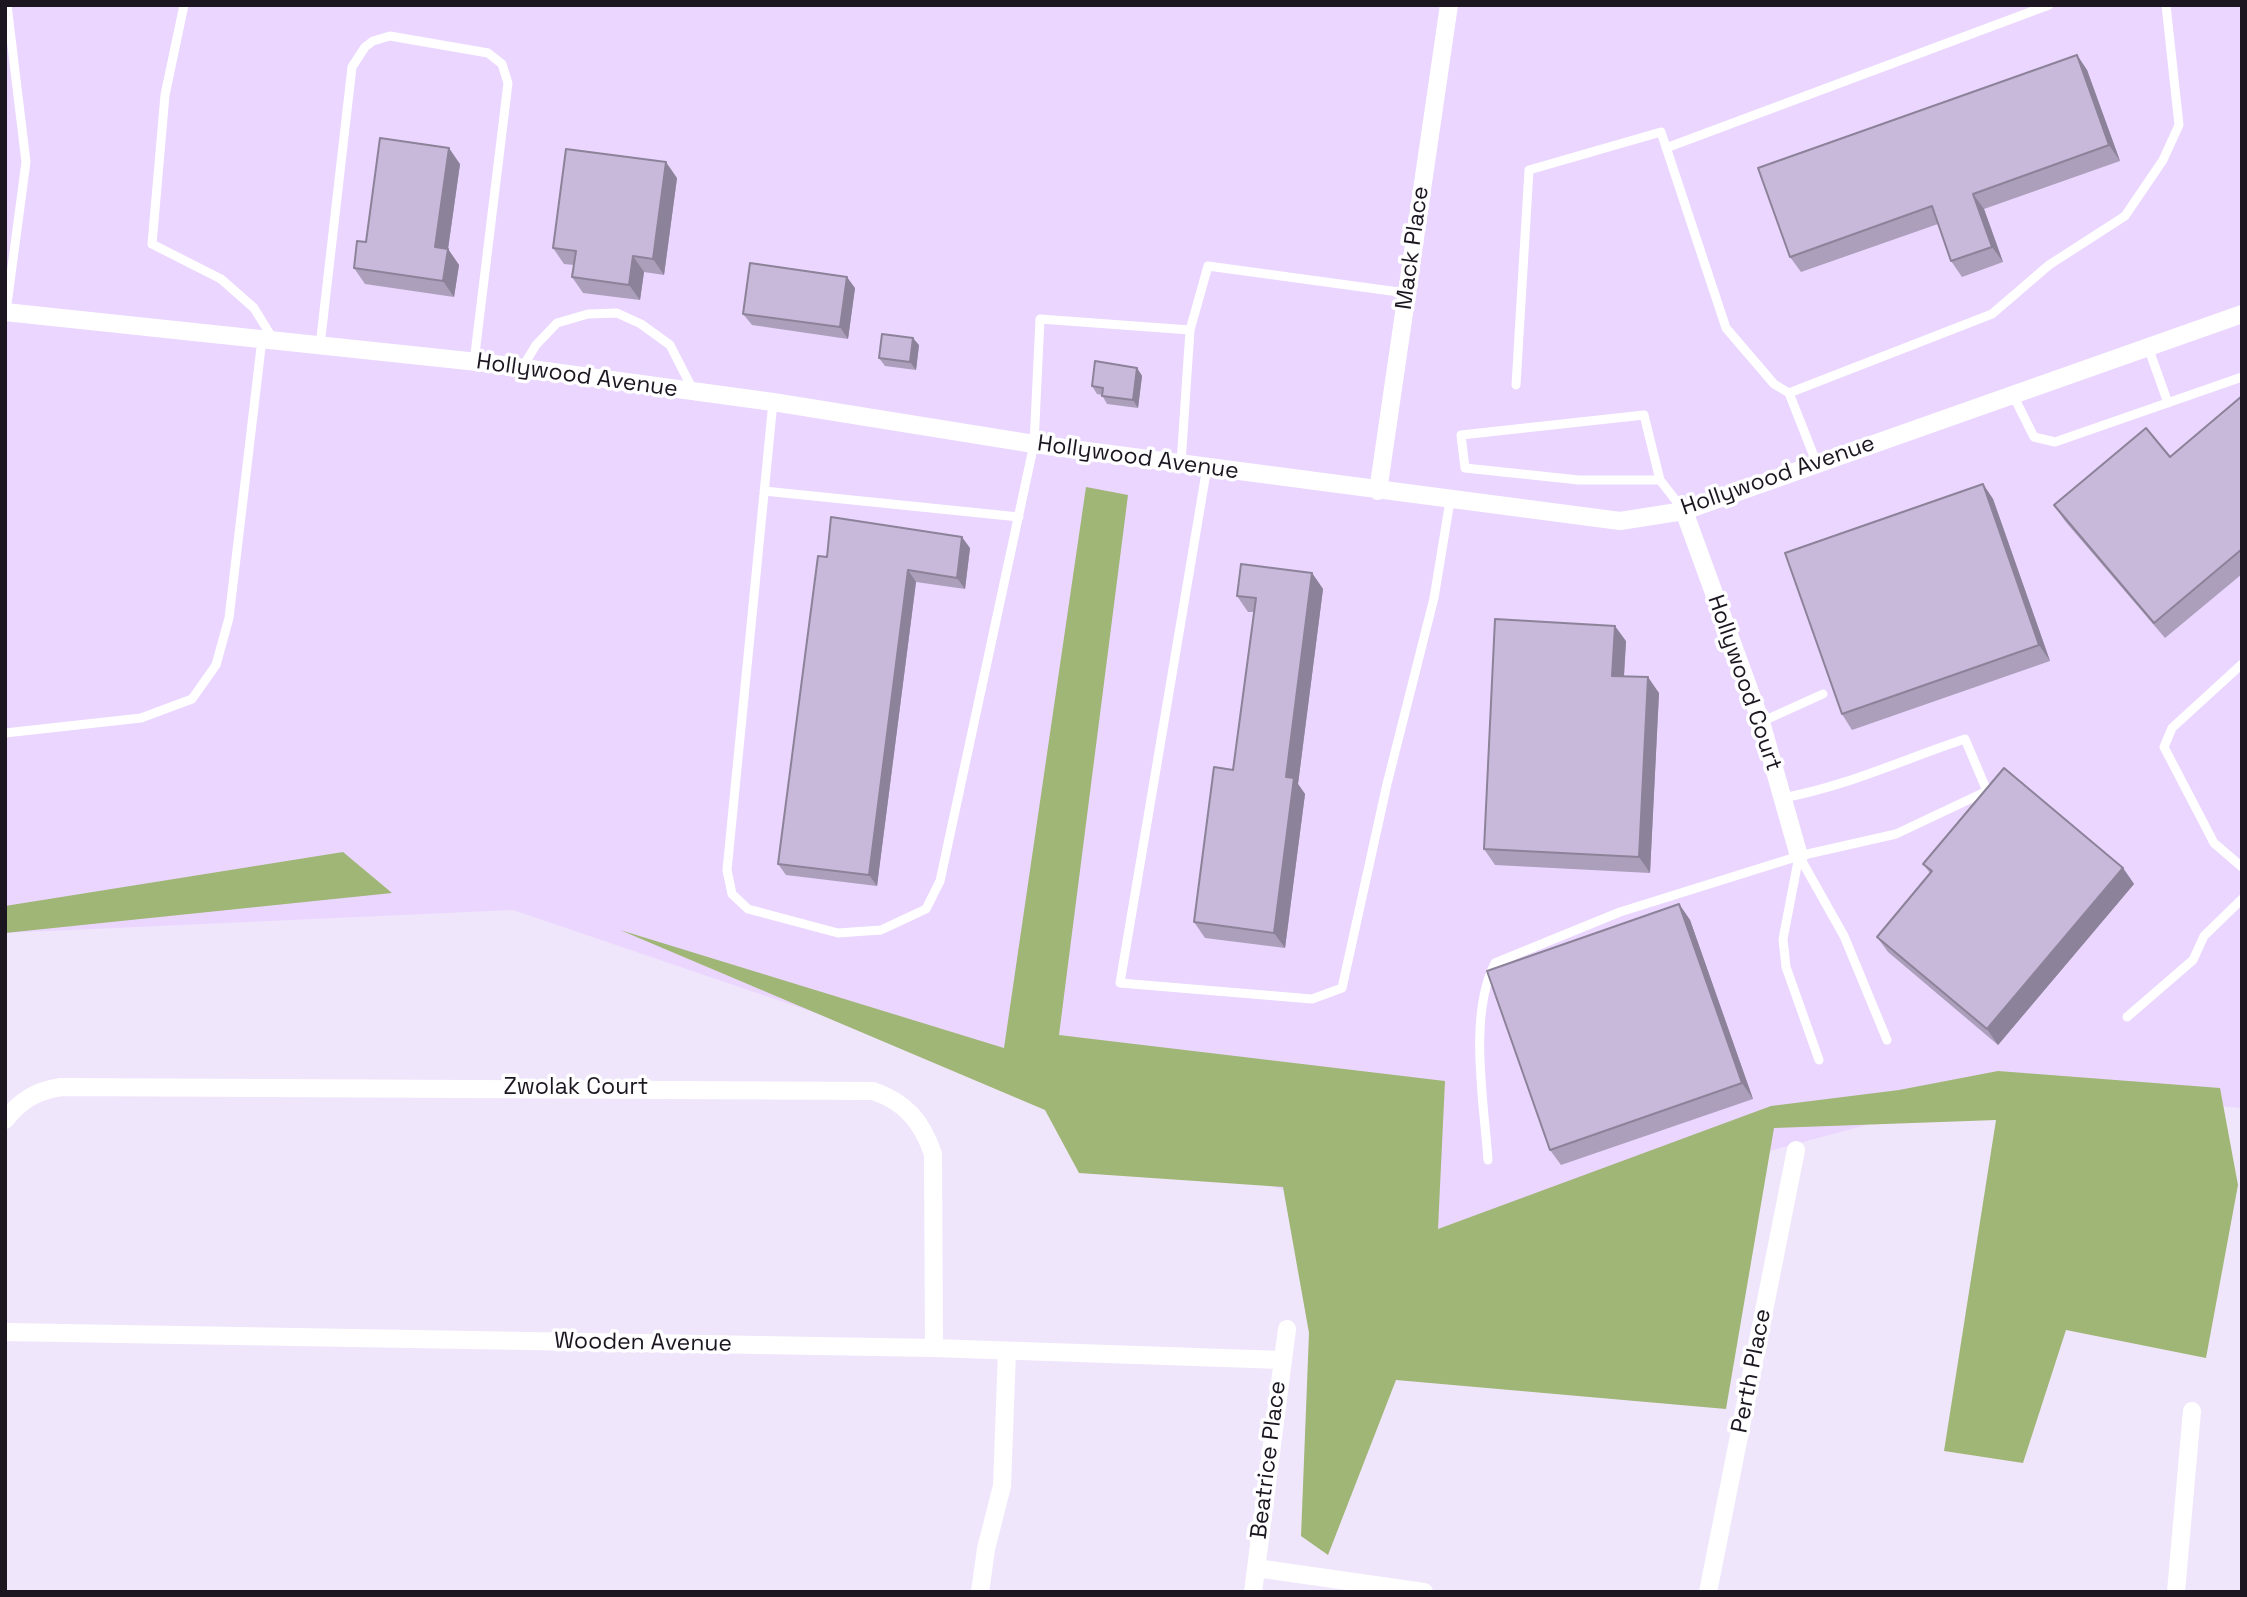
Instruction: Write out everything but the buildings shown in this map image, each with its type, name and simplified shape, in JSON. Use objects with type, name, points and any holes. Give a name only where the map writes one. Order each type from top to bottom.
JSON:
[{"type":"street","name":"Mack Place","points":[[1378,491],[1449,5]]},
{"type":"street","name":"Hollywood Avenue","points":[[6,312],[522,368],[773,402],[1034,444],[1450,501],[1620,521],[1684,511],[2242,314]]},
{"type":"street","name":"Hollywood Court","points":[[1684,511],[1761,722],[1799,856]]},
{"type":"street","name":"Zwolak Court","points":[[5,1120],[24,1099],[40,1091],[61,1087],[873,1091],[889,1096],[909,1110],[924,1130],[933,1154],[934,1348]]},
{"type":"street","name":"Perth Place","points":[[1709,1592],[1796,1150]]},
{"type":"street","name":"Beatrice Place","points":[[1252,1592],[1287,1329]]},
{"type":"street","name":"Wooden Avenue","points":[[5,1332],[934,1348],[1282,1360]]},
{"type":"street","points":[[980,1592],[986,1549],[1002,1486],[1007,1351]]},
{"type":"street","points":[[2176,1592],[2192,1411]]},
{"type":"street","points":[[1256,1568],[1424,1592]]},
{"type":"lane","points":[[6,312],[9,268],[26,162],[7,5]]},
{"type":"lane","points":[[5,733],[141,718],[192,699],[216,666],[229,618],[268,340],[254,308],[221,279],[152,244],[165,95],[184,5]]},
{"type":"lane","points":[[1667,148],[1751,119],[2013,16],[2049,5]]},
{"type":"lane","points":[[1789,393],[1992,314],[2049,265],[2125,216],[2163,160],[2179,125],[2166,5]]},
{"type":"lane","points":[[320,345],[352,67],[365,47],[373,41],[390,36],[488,53],[502,64],[509,83],[474,362]]},
{"type":"lane","points":[[1516,385],[1529,170],[1661,132],[1726,328],[1774,384],[1789,393],[1816,464]]},
{"type":"lane","points":[[1181,463],[1190,330],[1208,266],[1406,293]]},
{"type":"lane","points":[[522,368],[536,345],[557,323],[588,314],[617,313],[641,324],[670,345],[693,391]]},
{"type":"lane","points":[[773,402],[727,870],[732,894],[748,909],[838,933],[881,930],[926,909],[940,881],[1034,444],[1040,319],[1190,330]]},
{"type":"lane","points":[[2148,347],[2168,402]]},
{"type":"lane","points":[[2014,395],[2034,437],[2055,442],[2242,377]]},
{"type":"lane","points":[[1660,480],[1579,480],[1465,468],[1461,435],[1644,415],[1660,480],[1684,511]]},
{"type":"lane","points":[[1208,467],[1119,983],[1312,999],[1342,988],[1387,784],[1434,598],[1450,501]]},
{"type":"lane","points":[[764,491],[1019,517]]},
{"type":"lane","points":[[2242,664],[2172,728],[2164,747],[2214,843],[2242,867]]},
{"type":"lane","points":[[1761,722],[1823,694]]},
{"type":"lane","points":[[1488,1160],[1481,1027],[1487,978],[1495,963],[1620,912],[1799,856],[1896,834],[1987,791],[1965,740],[1903,760],[1825,791],[1782,798]]},
{"type":"lane","points":[[1799,856],[1844,936],[1887,1040]]},
{"type":"lane","points":[[1799,856],[1783,939],[1786,967],[1819,1060]]},
{"type":"lane","points":[[2127,1017],[2193,960],[2204,936],[2242,899]]},
{"type":"shaded area","points":[[5,5],[2242,5],[2242,1108],[2131,1099],[1986,1093],[1411,1247],[1104,1111],[513,910],[5,933]]},
{"type":"green space","points":[[1086,487],[1128,495],[1059,1035],[1445,1081],[1438,1229],[1771,1106],[1899,1090],[1998,1071],[2220,1088],[2238,1185],[2206,1358],[2066,1330],[2023,1463],[1944,1451],[1996,1120],[1774,1128],[1726,1409],[1396,1380],[1328,1555],[1301,1536],[1309,1333],[1283,1187],[1079,1173],[1045,1110],[620,930],[1004,1048]]},
{"type":"green space","points":[[343,852],[392,893],[5,933],[5,906]]}]
